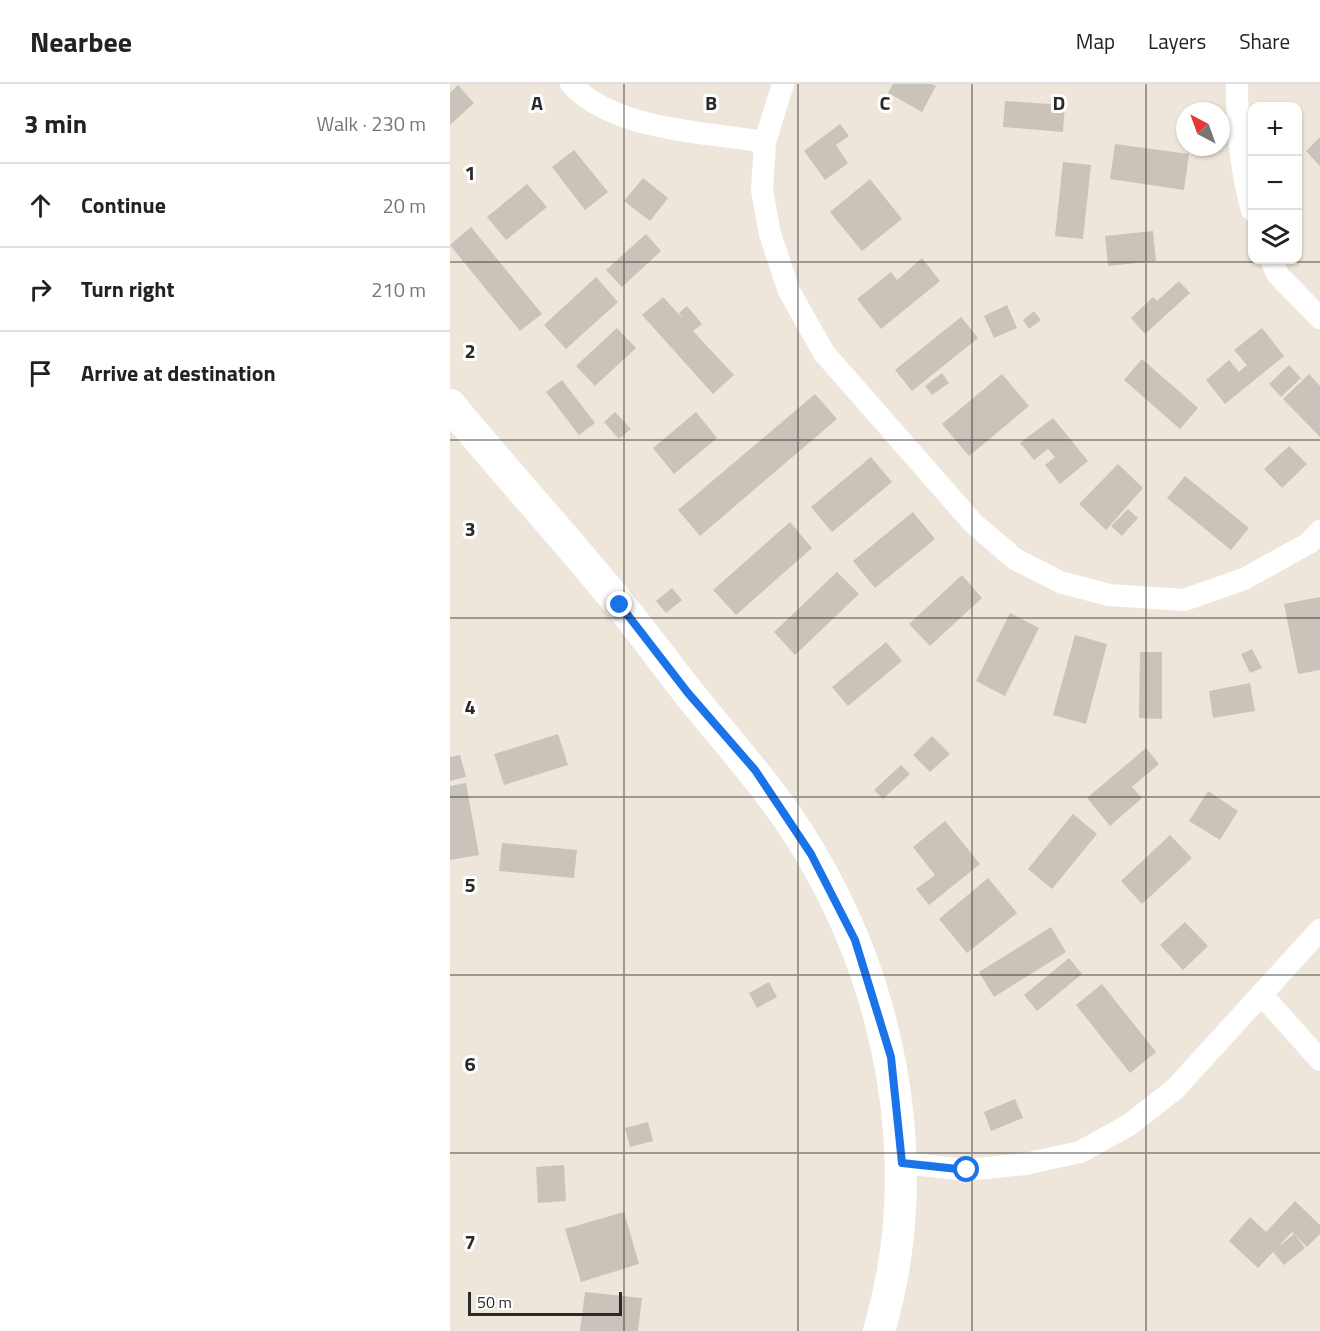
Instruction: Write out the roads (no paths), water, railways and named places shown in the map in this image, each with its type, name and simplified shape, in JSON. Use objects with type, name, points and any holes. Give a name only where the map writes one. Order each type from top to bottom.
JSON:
[{"type":"street","points":[[571,84],[610,110],[656,127],[765,142]]},
{"type":"street","points":[[783,84],[765,142],[762,190],[770,234],[789,291],[824,352],[974,524],[1015,559],[1059,582],[1109,595],[1184,600],[1244,579],[1309,543],[1320,531]]},
{"type":"street","points":[[1237,84],[1237,114],[1244,181],[1248,196]]},
{"type":"street","points":[[1273,264],[1278,275],[1320,318]]},
{"type":"street","points":[[450,405],[620,605],[688,693],[755,770],[811,854],[855,940],[891,1057],[902,1163],[900,1226],[879,1331]]},
{"type":"street","points":[[902,1163],[967,1170],[1026,1164],[1080,1152],[1129,1125],[1175,1089],[1320,930]]},
{"type":"street","points":[[1261,994],[1320,1060]]}]
